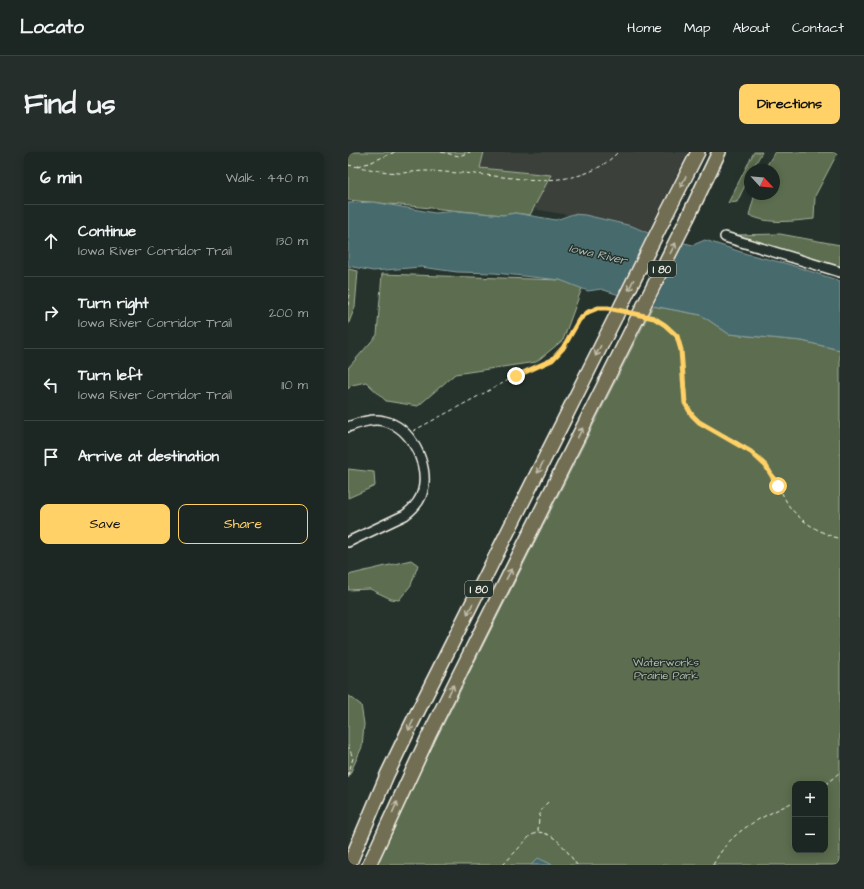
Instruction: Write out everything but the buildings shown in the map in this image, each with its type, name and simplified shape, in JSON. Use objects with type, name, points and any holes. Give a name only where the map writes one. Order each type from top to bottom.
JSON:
[{"type":"highway","name":"I 80","points":[[349,865],[387,775],[412,722],[698,152]]},
{"type":"highway","name":"I 80","points":[[370,865],[430,733],[642,319],[702,187],[721,152]]},
{"type":"street","points":[[725,237],[840,272]]},
{"type":"street","points":[[348,427],[365,421],[384,420],[394,424],[407,435],[413,443],[423,468],[424,480],[423,492],[419,500],[413,509],[406,515],[348,542]]},
{"type":"path","points":[[355,166],[369,164],[393,152]]},
{"type":"path","points":[[441,152],[459,156],[470,152]]},
{"type":"path","points":[[348,165],[399,173],[426,171],[488,175],[536,181],[556,179],[591,171],[602,167],[618,152]]},
{"type":"path","points":[[348,288],[348,305]]},
{"type":"path","points":[[407,435],[516,376],[552,360],[563,348],[579,320],[588,312],[598,308],[616,313]]},
{"type":"path","points":[[642,319],[665,325],[677,336],[681,350],[685,403],[692,415],[699,422],[751,452],[766,466],[790,506],[806,523],[828,535],[840,539]]},
{"type":"path","points":[[348,745],[353,758],[348,776]]},
{"type":"path","points":[[828,782],[840,772]]},
{"type":"path","points":[[538,832],[538,819],[540,813],[548,802]]},
{"type":"path","points":[[713,865],[735,834],[761,817],[792,802]]},
{"type":"path","points":[[503,865],[530,836],[538,832],[551,835],[557,840],[577,865]]},
{"type":"shaded area","points":[[348,152],[688,152],[648,232],[632,226],[412,188]]},
{"type":"green space","points":[[348,152],[484,152],[480,168],[551,175],[530,215],[515,213],[503,215],[348,200]]},
{"type":"green space","points":[[754,152],[762,152],[755,164],[748,164]]},
{"type":"green space","points":[[775,152],[838,152],[815,196],[814,219],[773,221],[749,215],[753,200],[780,200],[780,164],[768,164]]},
{"type":"green space","points":[[744,172],[744,187],[737,202],[728,203]]},
{"type":"green space","points":[[780,234],[840,245],[840,268],[736,239],[736,235]]},
{"type":"green space","points":[[348,269],[358,271],[355,307],[348,325]]},
{"type":"green space","points":[[382,274],[561,280],[582,288],[563,340],[536,362],[455,374],[418,406],[386,401],[366,382],[352,385],[348,389],[348,368],[377,335]]},
{"type":"green space","name":"Waterworks Prairie Park","points":[[653,306],[701,315],[729,334],[802,341],[840,350],[840,865],[373,865]]},
{"type":"green space","points":[[348,469],[374,472],[375,486],[348,498]]},
{"type":"green space","points":[[411,560],[418,565],[411,585],[399,600],[391,599],[370,589],[348,590],[348,575]]},
{"type":"green space","points":[[348,695],[361,705],[364,724],[362,747],[348,778]]},
{"type":"water","name":"Iowa River","points":[[374,202],[435,213],[457,211],[503,215],[515,213],[556,220],[573,214],[585,215],[632,226],[655,236],[693,245],[705,240],[747,254],[788,264],[840,281],[840,350],[802,341],[729,334],[701,315],[653,306],[601,289],[588,291],[560,280],[495,273],[457,272],[421,267],[373,271],[348,266],[348,203]]},
{"type":"water","points":[[538,858],[553,865],[531,865]]},
{"type":"pier","points":[[649,231],[685,241],[652,308],[616,298]]},
{"type":"route","points":[[516,376],[552,360],[563,348],[579,320],[588,312],[598,308],[608,308],[654,318],[665,325],[677,336],[681,350],[685,403],[692,415],[699,422],[751,452],[766,466],[778,486]]}]
